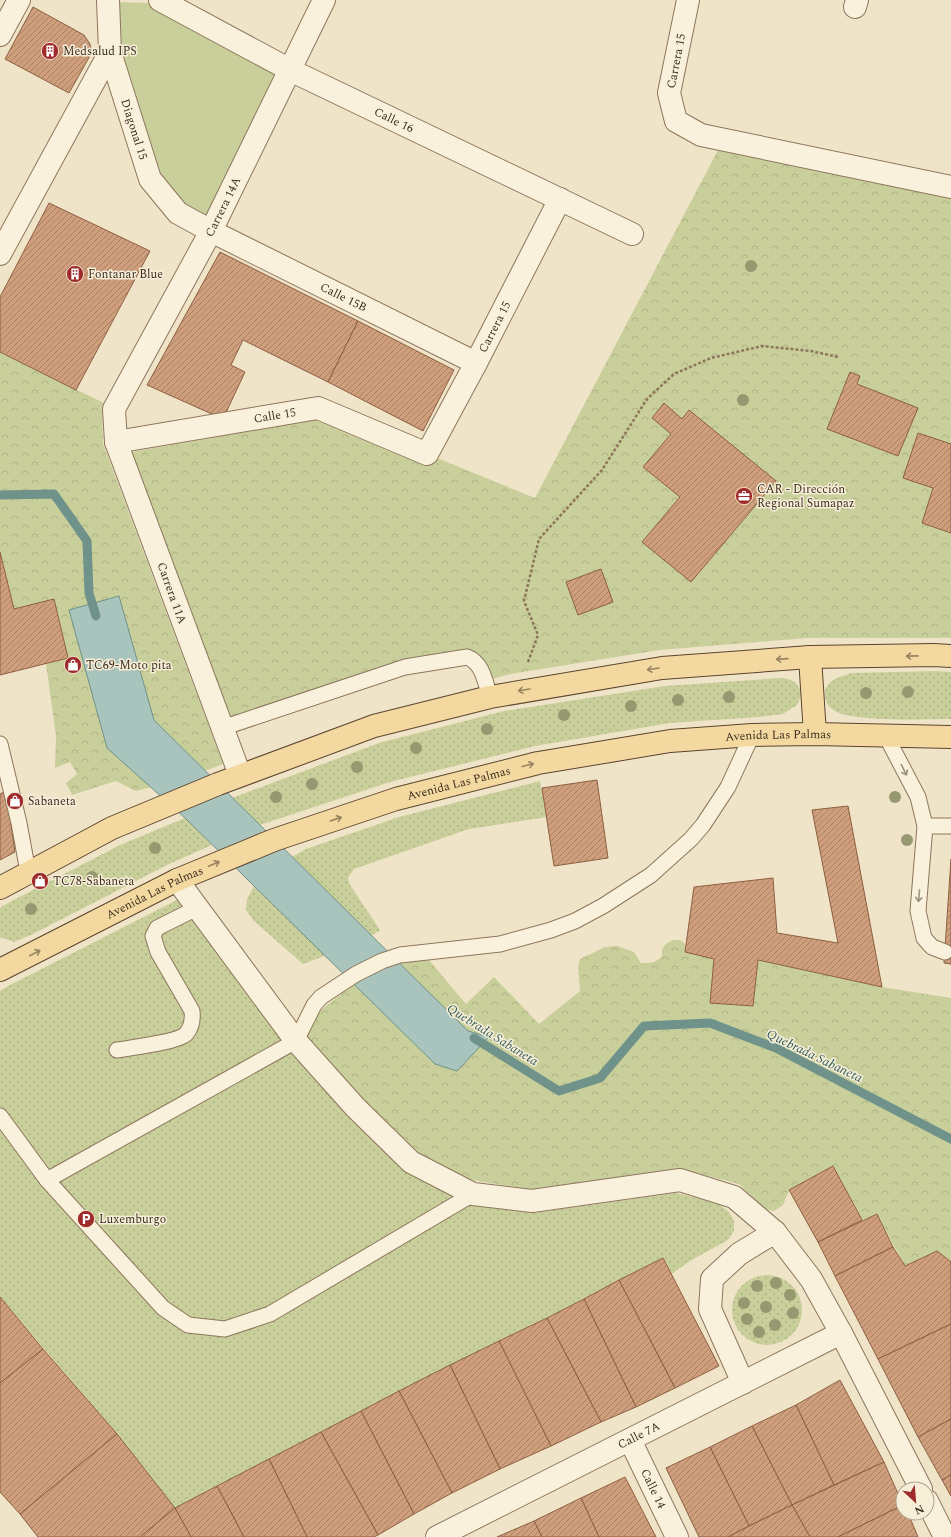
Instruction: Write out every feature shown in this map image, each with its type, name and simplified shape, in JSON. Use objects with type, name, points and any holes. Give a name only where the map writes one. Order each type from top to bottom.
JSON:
[{"type":"main road","points":[[0,888],[112,828],[240,775],[374,726],[490,697],[518,691],[662,668],[810,657],[951,656]]},
{"type":"main road","points":[[810,657],[816,734]]},
{"type":"main road","name":"Avenida Las Palmas","points":[[0,970],[177,880],[274,840],[396,799],[538,763],[670,741],[752,734],[951,737]]},
{"type":"street","points":[[0,35],[19,0]]},
{"type":"street","name":"Diagonal 15","points":[[108,0],[110,52],[150,179],[178,213],[211,231]]},
{"type":"street","name":"Calle 16","points":[[160,0],[290,70],[632,234]]},
{"type":"street","name":"Carrera 14A","points":[[114,409],[211,231],[324,0]]},
{"type":"street","name":"Carrera 15","points":[[688,0],[670,93],[676,121],[701,135],[951,187]]},
{"type":"street","points":[[0,254],[110,52]]},
{"type":"street","name":"Carrera 15","points":[[427,454],[476,363],[560,199]]},
{"type":"street","name":"Calle 15B","points":[[211,231],[476,363]]},
{"type":"street","name":"Calle 15","points":[[116,442],[318,408],[427,454]]},
{"type":"street","name":"Carrera 11A","points":[[114,409],[116,442],[240,775]]},
{"type":"street","points":[[177,880],[296,1041],[355,1107],[411,1162],[473,1194],[532,1201],[680,1180],[734,1197],[775,1232],[811,1279],[841,1333],[917,1481]]},
{"type":"street","points":[[743,1383],[710,1309],[712,1279],[739,1254],[775,1232]]},
{"type":"street","name":"Calle 7A","points":[[437,1537],[841,1333]]},
{"type":"street","name":"Calle 14","points":[[630,1440],[677,1537]]},
{"type":"street","points":[[935,1517],[945,1537]]},
{"type":"lane","points":[[222,728],[405,667],[467,657],[474,660],[483,673],[490,697]]},
{"type":"lane","points":[[47,1180],[296,1041],[308,1014],[322,997],[356,974],[382,961],[400,955],[500,944],[524,938],[576,921],[603,906],[645,879],[691,840],[703,825],[728,787],[752,734]]},
{"type":"lane","points":[[886,736],[918,797],[925,826],[918,911],[924,938],[932,947],[945,952]]},
{"type":"lane","points":[[0,744],[19,823],[28,872]]},
{"type":"lane","points":[[925,826],[951,826]]},
{"type":"lane","points":[[116,1050],[165,1042],[185,1035],[193,1021],[192,1011],[158,952],[153,936],[157,928],[197,908]]},
{"type":"lane","points":[[0,1116],[47,1180],[164,1308],[188,1325],[225,1329],[270,1314],[473,1194]]},
{"type":"path","points":[[518,691],[538,635],[524,601],[539,539],[602,470],[647,400],[674,374],[711,358],[754,347],[762,346],[810,351],[838,357]]},
{"type":"green space","points":[[116,2],[149,3],[281,73],[209,221],[184,209],[156,172],[122,59]]},
{"type":"green space","points":[[718,150],[951,199],[951,638],[807,638],[660,650],[510,674],[492,679],[489,670],[478,653],[469,650],[458,651],[403,660],[231,718],[132,452],[315,420],[420,464],[429,464],[437,458],[535,498]]},
{"type":"green space","points":[[0,352],[104,403],[102,407],[103,444],[223,764],[184,779],[136,791],[116,781],[72,795],[66,783],[77,774],[70,762],[55,768],[56,736],[46,664],[68,658],[54,600],[14,609],[0,552]]},
{"type":"green space","points":[[951,672],[951,719],[907,720],[854,716],[832,709],[828,705],[825,698],[825,691],[830,683],[838,678],[852,673]]},
{"type":"green space","points":[[781,678],[789,679],[796,683],[800,689],[801,696],[797,705],[783,714],[670,723],[535,746],[390,782],[260,825],[232,798],[379,743],[504,711],[665,686]]},
{"type":"green space","points":[[540,781],[547,817],[469,829],[354,869],[348,878],[350,885],[380,930],[362,942],[303,964],[253,920],[246,910],[247,899],[254,886],[276,866],[306,849],[399,817]]},
{"type":"green space","points":[[185,818],[212,845],[167,865],[33,934],[14,942],[0,937],[0,908],[4,905],[120,845]]},
{"type":"green space","points":[[177,900],[292,1053],[402,1169],[470,1205],[532,1213],[677,1193],[719,1204],[729,1212],[734,1221],[734,1231],[728,1240],[688,1262],[672,1274],[663,1258],[547,1318],[450,1365],[175,1508],[117,1434],[0,1297],[0,991]]},
{"type":"green space","points":[[673,940],[680,940],[685,944],[685,952],[714,959],[710,1003],[753,1006],[758,960],[882,987],[951,998],[951,1262],[936,1251],[905,1266],[877,1214],[862,1220],[833,1166],[789,1190],[783,1205],[774,1211],[765,1209],[739,1184],[678,1168],[534,1190],[472,1180],[419,1155],[360,1098],[303,1037],[314,1017],[328,1004],[360,980],[406,961],[429,960],[466,1004],[494,977],[539,1024],[580,991],[578,967],[580,959],[605,947],[617,946],[634,952],[641,963],[653,962],[662,956],[664,946]]},
{"type":"green space","points":[[767,1275],[780,1278],[792,1285],[799,1297],[802,1310],[799,1323],[792,1335],[780,1342],[767,1345],[754,1342],[742,1335],[735,1323],[732,1310],[735,1297],[742,1285],[754,1278]]},
{"type":"water","points":[[119,596],[154,720],[468,1031],[489,1037],[457,1071],[435,1064],[185,818],[107,748],[69,610]]},
{"type":"building","name":"Medsalud IPS","points":[[33,7],[84,35],[90,44],[91,54],[69,93],[5,59]]},
{"type":"building","name":"Fontanar Blue","points":[[49,203],[150,251],[76,390],[0,352],[0,297]]},
{"type":"building","points":[[220,252],[358,321],[328,382],[243,340],[231,365],[245,372],[223,419],[147,385]]},
{"type":"building","points":[[358,321],[454,370],[423,431],[328,382]]},
{"type":"building","points":[[850,372],[860,376],[857,384],[918,408],[898,456],[827,429]]},
{"type":"building","points":[[664,403],[682,419],[689,410],[776,481],[691,582],[642,542],[680,497],[643,467],[671,434],[652,418]]},
{"type":"building","points":[[918,433],[951,444],[951,533],[922,523],[933,488],[903,478]]},
{"type":"building","points":[[0,552],[14,609],[54,599],[68,658],[0,675]]},
{"type":"building","points":[[601,569],[613,602],[578,615],[566,582]]},
{"type":"building","points":[[597,780],[608,858],[554,866],[542,788]]},
{"type":"building","points":[[6,791],[15,852],[0,860],[0,794]]},
{"type":"building","points":[[848,806],[882,987],[758,960],[753,1006],[710,1003],[714,959],[685,952],[694,887],[773,878],[777,933],[838,943],[812,810]]},
{"type":"building","points":[[951,859],[951,964],[944,963]]},
{"type":"building","points":[[833,1166],[862,1220],[818,1242],[789,1190]]},
{"type":"building","points":[[877,1214],[893,1247],[835,1276],[818,1242]]},
{"type":"building","points":[[893,1247],[905,1266],[937,1251],[951,1262],[951,1324],[878,1359],[835,1276]]},
{"type":"building","points":[[663,1258],[719,1366],[675,1388],[619,1280]]},
{"type":"building","points":[[619,1280],[675,1388],[636,1407],[584,1299]]},
{"type":"building","points":[[0,1297],[43,1349],[0,1383]]},
{"type":"building","points":[[584,1299],[636,1407],[601,1422],[547,1318]]},
{"type":"building","points":[[547,1318],[601,1422],[551,1446],[499,1341]]},
{"type":"building","points":[[951,1324],[951,1419],[918,1437],[878,1359]]},
{"type":"building","points":[[499,1341],[551,1446],[500,1469],[450,1365]]},
{"type":"building","points":[[43,1349],[117,1434],[20,1514],[0,1492],[0,1383]]},
{"type":"building","points":[[450,1365],[500,1469],[452,1493],[399,1391]]},
{"type":"building","points":[[840,1380],[884,1462],[834,1485],[796,1405]]},
{"type":"building","points":[[399,1391],[452,1493],[414,1514],[361,1411]]},
{"type":"building","points":[[796,1405],[834,1485],[792,1505],[752,1426]]},
{"type":"building","points":[[361,1411],[414,1514],[378,1535],[321,1432]]},
{"type":"building","points":[[951,1419],[951,1475],[942,1480],[918,1437]]},
{"type":"building","points":[[752,1426],[792,1505],[749,1526],[710,1447]]},
{"type":"building","points":[[321,1432],[378,1535],[374,1537],[307,1537],[269,1459]]},
{"type":"building","points":[[117,1434],[175,1508],[140,1537],[38,1537],[20,1514]]},
{"type":"building","points":[[710,1447],[749,1526],[728,1537],[699,1537],[666,1468]]},
{"type":"building","points":[[269,1459],[307,1537],[244,1537],[217,1486]]},
{"type":"building","points":[[884,1462],[895,1487],[895,1509],[838,1537],[810,1537],[792,1505]]},
{"type":"building","points":[[951,1475],[951,1496],[942,1480]]},
{"type":"building","points":[[625,1477],[656,1537],[599,1537],[581,1498]]},
{"type":"building","points":[[217,1486],[244,1537],[191,1537],[175,1508]]},
{"type":"building","points":[[581,1498],[599,1537],[542,1537],[534,1521]]},
{"type":"building","points":[[792,1505],[810,1537],[728,1537],[749,1526]]},
{"type":"building","points":[[175,1508],[191,1537],[140,1537]]},
{"type":"building","points":[[895,1509],[895,1521],[911,1521],[918,1537],[838,1537]]},
{"type":"building","points":[[534,1521],[542,1537],[497,1537]]},
{"type":"waterway","name":"Quebrada Sabaneta","points":[[0,495],[54,494],[87,541],[89,593],[96,616]]},
{"type":"waterway","name":"Quebrada Sabaneta","points":[[474,1038],[559,1091],[600,1078],[644,1026],[710,1023],[776,1048],[951,1139]]},
{"type":"place","name":"Medsalud IPS","points":[[50,51]]},
{"type":"place","name":"Fontanar Blue","points":[[75,274]]},
{"type":"place","name":"CAR - Dirección Regional Sumapaz","points":[[744,496]]},
{"type":"place","name":"TC69-Moto pita","points":[[73,665]]},
{"type":"place","name":"Sabaneta","points":[[15,801]]},
{"type":"place","name":"TC78-Sabaneta","points":[[40,881]]},
{"type":"place","name":"Luxemburgo","points":[[86,1219]]}]
